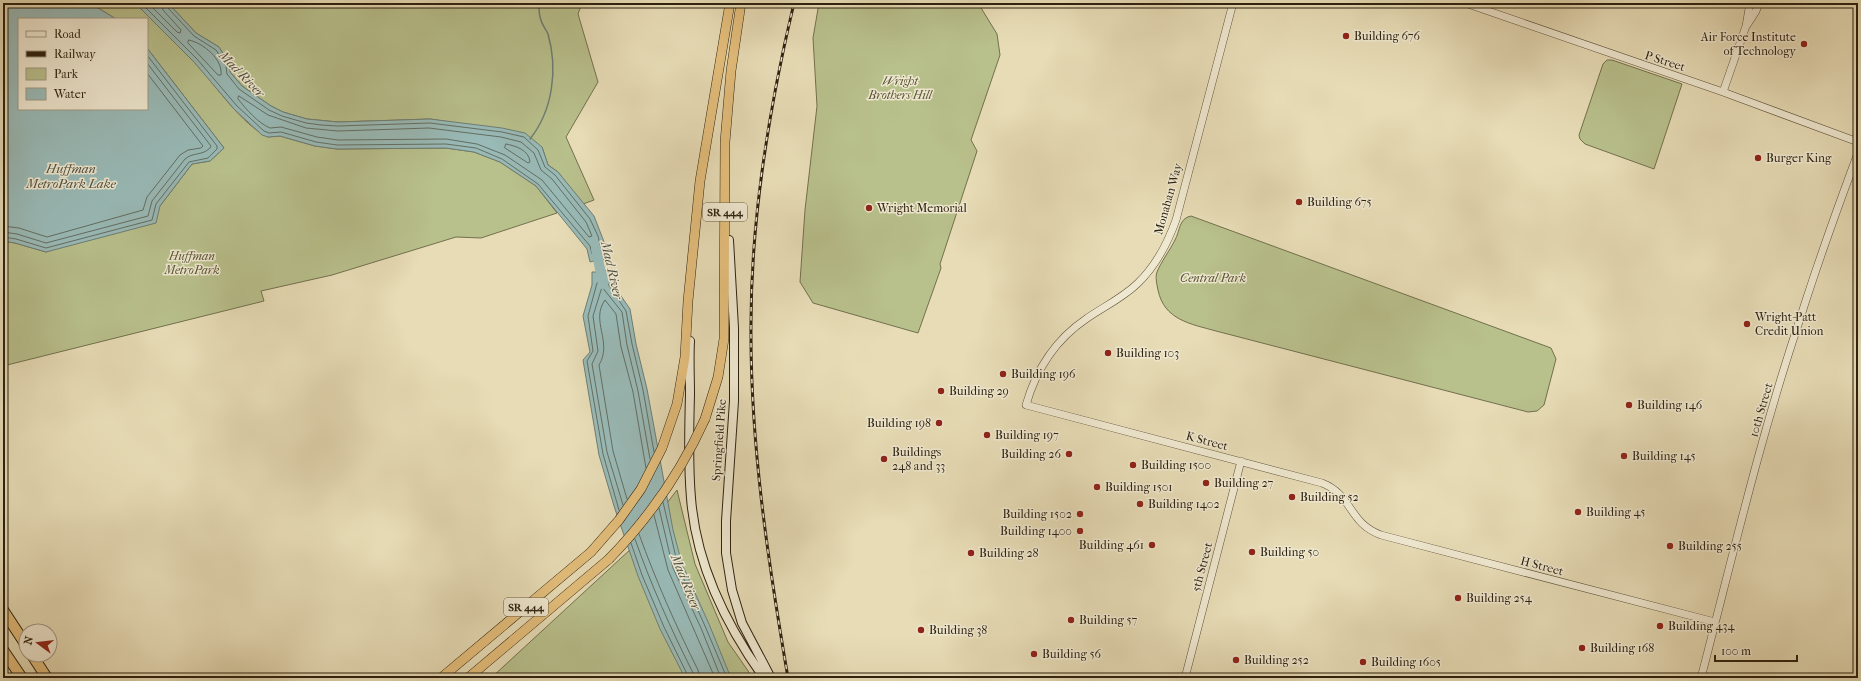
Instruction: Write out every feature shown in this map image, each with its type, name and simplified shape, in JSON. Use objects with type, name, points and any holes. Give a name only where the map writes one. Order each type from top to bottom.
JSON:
[{"type":"highway","name":"SR 444","points":[[441,678],[578,564],[608,534],[631,504],[650,473],[669,432],[677,404],[685,357],[688,301],[697,214],[707,136],[730,3]]},
{"type":"highway","name":"SR 444","points":[[468,678],[609,559],[640,526],[667,489],[695,440],[705,419],[718,377],[724,340],[727,110],[741,3]]},
{"type":"highway","points":[[3,610],[18,633]]},
{"type":"highway","points":[[3,650],[22,678]]},
{"type":"highway","points":[[37,663],[47,678]]},
{"type":"main road","name":"Springfield Pike","points":[[725,194],[728,210],[734,328],[734,401],[726,521],[726,553],[732,590],[742,623],[747,636],[771,678]]},
{"type":"main road","points":[[697,214],[690,344],[688,445],[691,499],[700,546],[715,593],[736,634],[764,678]]},
{"type":"street","name":"Monahan Way","points":[[1026,405],[1039,371],[1058,344],[1078,325],[1129,292],[1146,274],[1162,253],[1176,220],[1233,3]]},
{"type":"street","name":"P Street","points":[[1465,3],[1723,92],[1858,142]]},
{"type":"street","points":[[1723,92],[1746,26],[1750,3]]},
{"type":"street","points":[[1746,26],[1756,11],[1759,3]]},
{"type":"street","name":"10th Street","points":[[1701,678],[1787,360],[1832,224],[1858,153]]},
{"type":"street","name":"K Street","points":[[1026,405],[1322,483],[1331,487],[1343,497],[1355,518],[1364,526]]},
{"type":"street","name":"5th Street","points":[[1185,678],[1241,462]]},
{"type":"street","name":"H Street","points":[[1364,526],[1386,537],[1715,622]]},
{"type":"green space","name":"Huffman MetroPark","points":[[90,3],[135,3],[189,55],[239,114],[258,131],[268,137],[280,136],[315,146],[337,149],[446,148],[474,152],[500,162],[536,186],[557,213],[481,238],[456,237],[332,275],[261,291],[264,301],[3,366],[3,241],[46,252],[160,206],[192,164],[210,161],[224,148],[148,49],[148,18],[114,18]]},
{"type":"green space","points":[[168,3],[582,3],[578,14],[598,82],[566,137],[594,200],[583,204],[558,172],[548,165],[542,147],[450,122],[430,119],[338,122],[307,119],[283,112],[271,106],[242,86],[230,72],[230,65],[219,47],[196,33]]},
{"type":"green space","name":"Wright Brothers Hill","points":[[819,3],[978,3],[997,34],[1000,55],[971,140],[977,151],[940,264],[941,268],[918,333],[813,303],[800,282],[805,210],[817,106],[813,38]]},
{"type":"green space","points":[[1607,60],[1612,60],[1682,84],[1654,169],[1585,144],[1580,139],[1579,135],[1603,64]]},
{"type":"green space","name":"Central Park","points":[[1191,216],[1551,348],[1556,359],[1544,405],[1537,411],[1528,412],[1197,326],[1180,319],[1166,308],[1161,300],[1156,276],[1177,236],[1180,225],[1184,219]]},
{"type":"green space","points":[[677,490],[695,564],[728,642],[753,678],[491,678],[633,547]]},
{"type":"water","name":"Huffman MetroPark Lake","points":[[3,3],[90,3],[114,18],[18,18],[18,110],[148,110],[148,49],[224,148],[210,161],[192,164],[160,206],[156,223],[46,252],[3,241]]},
{"type":"water","points":[[135,3],[168,3],[196,33],[219,47],[230,65],[230,72],[242,86],[271,106],[283,112],[307,119],[338,122],[430,119],[502,128],[525,133],[542,147],[548,165],[558,172],[594,216],[606,247],[606,260],[603,260],[600,254],[600,260],[596,261],[594,255],[594,261],[590,262],[587,249],[536,186],[500,162],[474,152],[446,148],[337,149],[315,146],[280,136],[268,137],[262,135],[234,109],[194,62]]},
{"type":"water","points":[[605,270],[608,270],[610,280],[630,309],[636,344],[647,389],[673,530],[682,564],[731,678],[685,678],[660,629],[638,576],[614,506],[599,455],[583,360],[590,352],[583,316],[592,285],[592,272],[596,272],[598,279],[598,271],[602,271],[604,277]]},
{"type":"waterway","points":[[530,139],[538,128],[544,115],[553,75],[553,61],[548,34],[539,15],[539,5],[541,3]]},
{"type":"waterway","name":"Mad River","points":[[596,249],[603,284]]},
{"type":"railway","points":[[788,678],[767,546],[757,457],[751,369],[751,324],[754,243],[763,162],[769,122],[794,3]]},
{"type":"place","name":"Building 676","points":[[1346,36]]},
{"type":"place","name":"Air Force Institute of Technology","points":[[1804,44]]},
{"type":"place","name":"Burger King","points":[[1758,158]]},
{"type":"place","name":"Building 675","points":[[1299,202]]},
{"type":"place","name":"Wright Memorial","points":[[869,208]]},
{"type":"place","name":"Wright-Patt Credit Union","points":[[1747,324]]},
{"type":"place","name":"Building 103","points":[[1108,353]]},
{"type":"place","name":"Building 196","points":[[1003,374]]},
{"type":"place","name":"Building 29","points":[[941,391]]},
{"type":"place","name":"Building 146","points":[[1629,405]]},
{"type":"place","name":"Building 198","points":[[939,423]]},
{"type":"place","name":"Building 197","points":[[987,435]]},
{"type":"place","name":"Building 26","points":[[1069,454]]},
{"type":"place","name":"Building 145","points":[[1624,456]]},
{"type":"place","name":"Buildings 248 and 33","points":[[884,459]]},
{"type":"place","name":"Building 1500","points":[[1133,465]]},
{"type":"place","name":"Building 27","points":[[1206,483]]},
{"type":"place","name":"Building 1501","points":[[1097,487]]},
{"type":"place","name":"Building 52","points":[[1292,497]]},
{"type":"place","name":"Building 1402","points":[[1140,504]]},
{"type":"place","name":"Building 45","points":[[1578,512]]},
{"type":"place","name":"Building 1502","points":[[1080,514]]},
{"type":"place","name":"Building 1400","points":[[1080,531]]},
{"type":"place","name":"Building 461","points":[[1152,545]]},
{"type":"place","name":"Building 255","points":[[1670,546]]},
{"type":"place","name":"Building 50","points":[[1252,552]]},
{"type":"place","name":"Building 28","points":[[971,553]]},
{"type":"place","name":"Building 254","points":[[1458,598]]},
{"type":"place","name":"Building 57","points":[[1071,620]]},
{"type":"place","name":"Building 434","points":[[1660,626]]},
{"type":"place","name":"Building 38","points":[[921,630]]},
{"type":"place","name":"Building 168","points":[[1582,648]]},
{"type":"place","name":"Building 56","points":[[1034,654]]},
{"type":"place","name":"Building 252","points":[[1236,660]]},
{"type":"place","name":"Building 1605","points":[[1363,662]]}]
